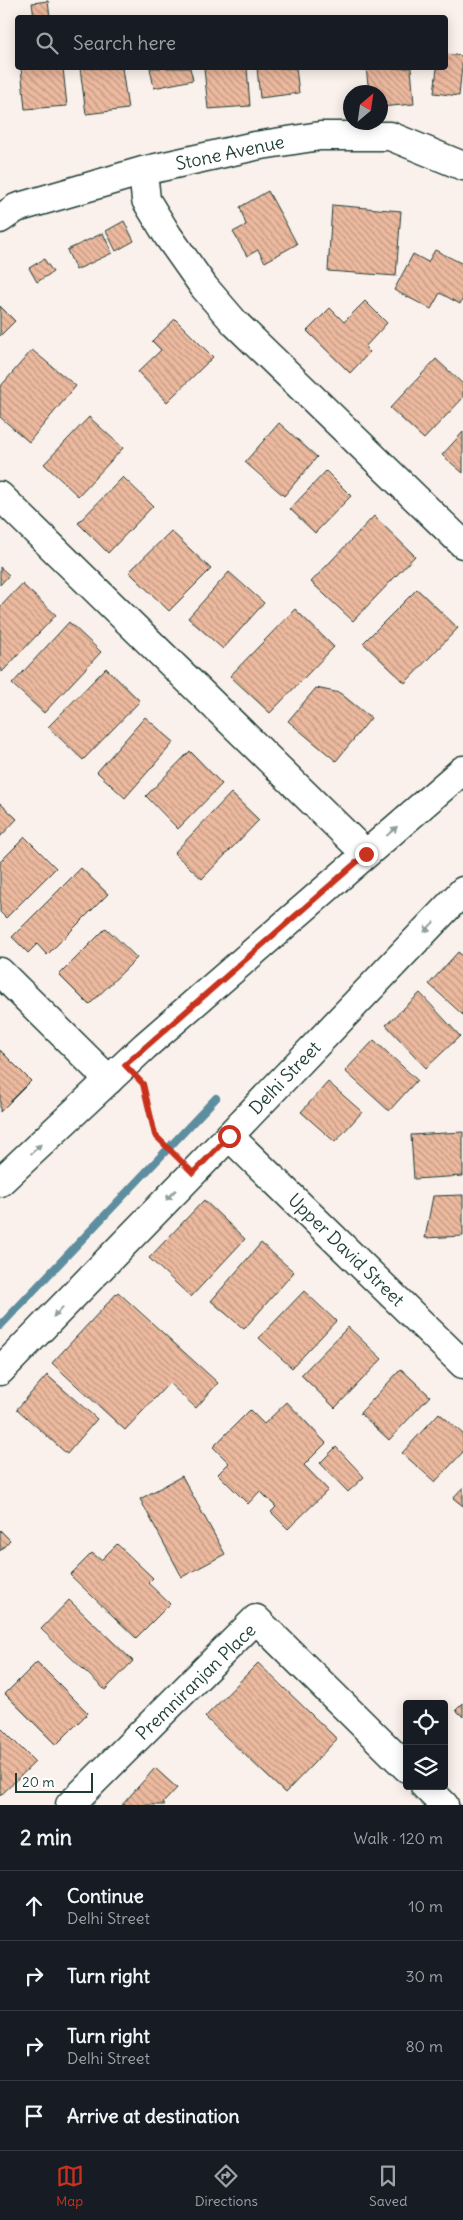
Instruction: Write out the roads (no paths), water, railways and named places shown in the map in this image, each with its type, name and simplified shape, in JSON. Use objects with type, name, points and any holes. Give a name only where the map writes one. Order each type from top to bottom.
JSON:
[{"type":"street","name":"Stone Avenue","points":[[0,219],[16,208],[143,171],[255,146],[320,136],[390,136],[463,166]]},
{"type":"street","points":[[143,171],[146,200],[168,236],[204,287],[242,330],[463,544]]},
{"type":"street","points":[[0,496],[366,854]]},
{"type":"street","points":[[0,1182],[117,1072],[463,770]]},
{"type":"street","name":"Delhi Street","points":[[0,1371],[229,1136],[463,891]]},
{"type":"street","points":[[0,972],[117,1072]]},
{"type":"street","name":"Upper David Street","points":[[229,1136],[463,1364]]},
{"type":"street","name":"Premniranjan Place","points":[[70,1805],[256,1619],[403,1764]]},
{"type":"street","points":[[429,1790],[444,1805]]},
{"type":"waterway","points":[[0,1326],[216,1098]]}]
